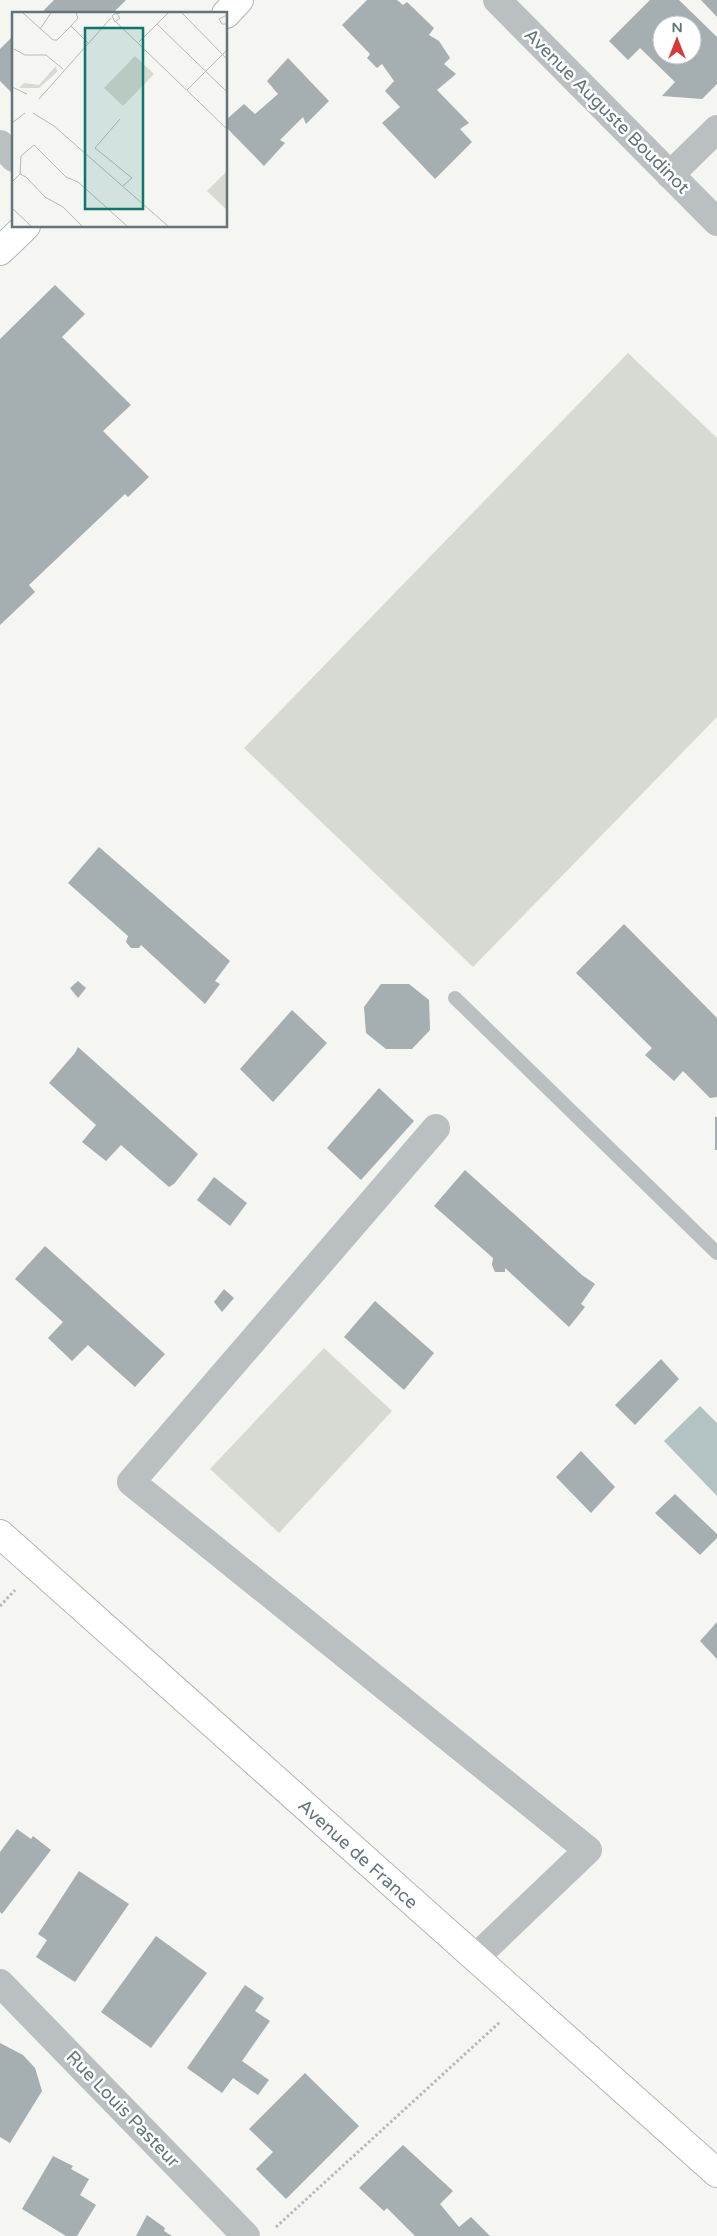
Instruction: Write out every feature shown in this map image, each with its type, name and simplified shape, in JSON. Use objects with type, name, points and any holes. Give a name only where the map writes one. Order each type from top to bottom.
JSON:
[{"type":"main road","points":[[228,12],[238,0]]},
{"type":"main road","points":[[0,252],[24,228]]},
{"type":"main road","name":"Avenue de France","points":[[0,1534],[717,2173]]},
{"type":"street","name":"Avenue Auguste Boudinot","points":[[497,0],[717,222]]},
{"type":"street","points":[[670,175],[717,129]]},
{"type":"street","points":[[0,144],[12,156]]},
{"type":"street","points":[[436,1128],[130,1482],[588,1850],[475,1958]]},
{"type":"street","name":"Rue Louis Pasteur","points":[[0,1983],[246,2236]]},
{"type":"lane","points":[[454,998],[717,1252]]},
{"type":"path","points":[[0,1606],[20,1584]]},
{"type":"path","points":[[273,2229],[503,2019]]},
{"type":"shaded area","points":[[628,353],[717,438],[717,717],[473,967],[244,748]]},
{"type":"shaded area","points":[[324,1348],[392,1411],[279,1533],[210,1469]]},
{"type":"shaded area","points":[[700,1406],[717,1423],[717,1496],[664,1441]]},
{"type":"building","points":[[54,0],[126,0],[114,12],[42,12]]},
{"type":"building","points":[[367,0],[397,0],[403,5],[407,2],[434,28],[429,35],[439,41],[450,58],[444,64],[456,74],[437,90],[469,123],[460,129],[472,142],[435,179],[382,123],[400,107],[385,91],[394,81],[382,64],[377,68],[367,58],[370,54],[342,25]]},
{"type":"building","points":[[650,0],[679,0],[694,15],[652,15],[652,60],[640,48],[628,60],[609,41]]},
{"type":"building","points":[[701,0],[717,0],[717,17]]},
{"type":"building","points":[[702,22],[717,37],[717,84],[702,99],[662,96],[675,82],[658,65],[702,65]]},
{"type":"building","points":[[12,37],[12,93],[0,81],[0,49]]},
{"type":"building","points":[[288,58],[329,101],[306,124],[303,117],[280,140],[285,143],[264,166],[228,129],[228,118],[244,104],[255,114],[278,94],[267,81]]},
{"type":"building","points":[[55,285],[85,314],[62,337],[131,405],[103,431],[149,477],[128,497],[125,494],[29,585],[35,592],[0,625],[0,339]]},
{"type":"building","points":[[99,847],[230,961],[215,981],[220,984],[205,1004],[141,945],[139,948],[131,948],[126,942],[128,936],[68,883]]},
{"type":"building","points":[[624,924],[717,1018],[717,1097],[710,1098],[683,1071],[674,1081],[645,1055],[652,1048],[576,973]]},
{"type":"building","points":[[78,981],[86,988],[78,998],[70,988]]},
{"type":"building","points":[[381,984],[409,984],[429,1000],[430,1030],[412,1049],[386,1049],[366,1033],[364,1007]]},
{"type":"building","points":[[292,1010],[327,1043],[273,1102],[240,1069]]},
{"type":"building","points":[[78,1047],[198,1154],[174,1184],[169,1187],[121,1145],[106,1161],[82,1142],[96,1125],[49,1083]]},
{"type":"building","points":[[379,1088],[414,1121],[361,1180],[327,1148]]},
{"type":"building","points":[[715,1117],[717,1117],[717,1150],[715,1150]]},
{"type":"building","points":[[465,1170],[582,1275],[595,1284],[581,1304],[585,1307],[569,1327],[505,1268],[505,1272],[495,1272],[492,1265],[493,1258],[434,1206]]},
{"type":"building","points":[[214,1177],[247,1203],[230,1226],[197,1200]]},
{"type":"building","points":[[45,1246],[165,1354],[135,1387],[88,1345],[72,1361],[48,1338],[63,1322],[15,1279]]},
{"type":"building","points":[[224,1289],[234,1298],[222,1312],[214,1302]]},
{"type":"building","points":[[375,1301],[434,1353],[404,1390],[344,1337]]},
{"type":"building","points":[[661,1359],[679,1379],[635,1425],[615,1405]]},
{"type":"building","points":[[581,1451],[615,1487],[591,1513],[556,1477]]},
{"type":"building","points":[[675,1494],[717,1534],[717,1538],[700,1555],[655,1513]]},
{"type":"building","points":[[717,1622],[717,1659],[700,1641]]},
{"type":"building","points":[[17,1829],[31,1839],[33,1836],[51,1850],[2,1914],[0,1912],[0,1852]]},
{"type":"building","points":[[79,1871],[129,1904],[75,1982],[36,1957],[47,1940],[38,1934]]},
{"type":"building","points":[[156,1936],[207,1973],[151,2048],[101,2012]]},
{"type":"building","points":[[245,1985],[264,1998],[255,2011],[270,2021],[242,2061],[269,2080],[258,2095],[233,2078],[222,2093],[187,2068]]},
{"type":"building","points":[[0,2043],[23,2055],[35,2068],[42,2091],[10,2143],[0,2137]]},
{"type":"building","points":[[305,2073],[359,2126],[286,2199],[256,2169],[273,2152],[249,2129]]},
{"type":"building","points":[[403,2145],[453,2191],[440,2204],[459,2227],[471,2217],[490,2236],[415,2236],[387,2208],[384,2211],[359,2188]]},
{"type":"building","points":[[53,2156],[73,2166],[71,2169],[89,2179],[80,2195],[96,2205],[77,2236],[66,2236],[22,2209]]},
{"type":"building","points":[[147,2215],[165,2228],[164,2231],[172,2236],[136,2236]]}]
